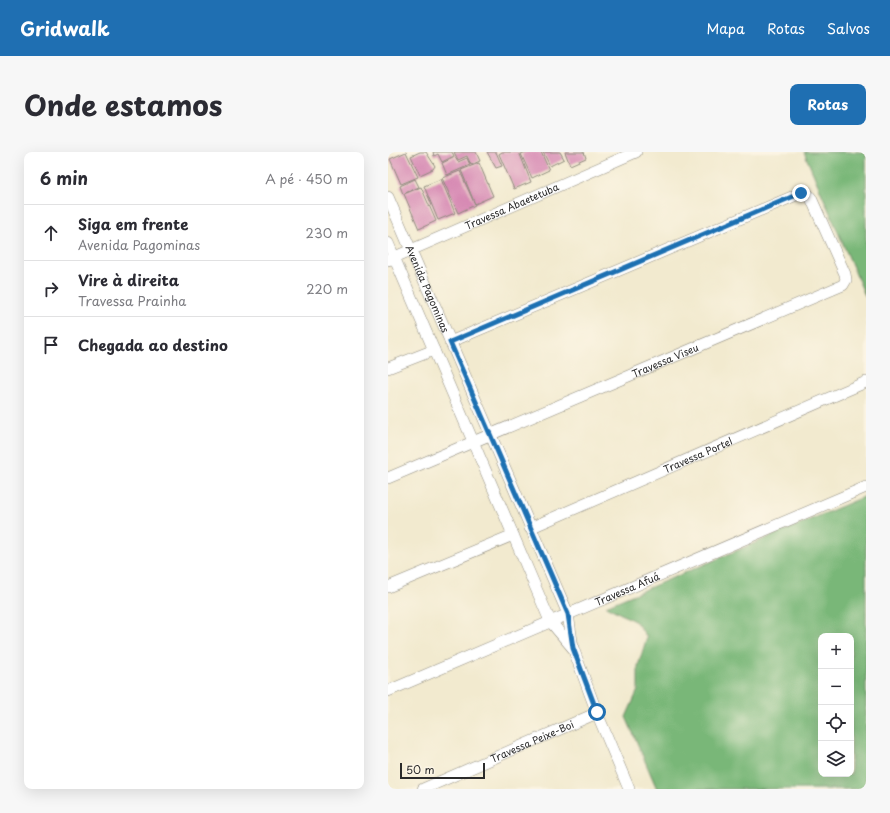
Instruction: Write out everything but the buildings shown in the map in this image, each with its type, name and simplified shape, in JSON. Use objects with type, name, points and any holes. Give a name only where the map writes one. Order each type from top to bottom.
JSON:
[{"type":"street","name":"Travessa Abaetetuba","points":[[391,259],[636,152]]},
{"type":"street","name":"Travessa Viseu","points":[[388,478],[844,285],[846,274],[811,198],[807,193],[801,193],[450,342]]},
{"type":"street","name":"Avenida Pagominas","points":[[388,197],[568,614],[573,648],[597,712],[629,789]]},
{"type":"street","name":"Avenida Pagominas","points":[[388,243],[391,259],[434,350],[550,621],[573,648]]},
{"type":"street","points":[[388,368],[434,350]]},
{"type":"street","name":"Travessa Portel","points":[[530,528],[866,382]]},
{"type":"street","name":"Travessa Afuá","points":[[388,691],[866,487]]},
{"type":"street","points":[[388,587],[513,534]]},
{"type":"street","name":"Travessa Peixe-Boi","points":[[423,789],[597,712]]},
{"type":"green space","points":[[804,152],[866,152],[866,298]]},
{"type":"green space","points":[[866,496],[866,789],[657,789],[626,717],[638,690],[638,666],[647,637],[636,622],[606,606]]},
{"type":"route","points":[[597,712],[573,648],[568,614],[450,342],[801,193]]}]
